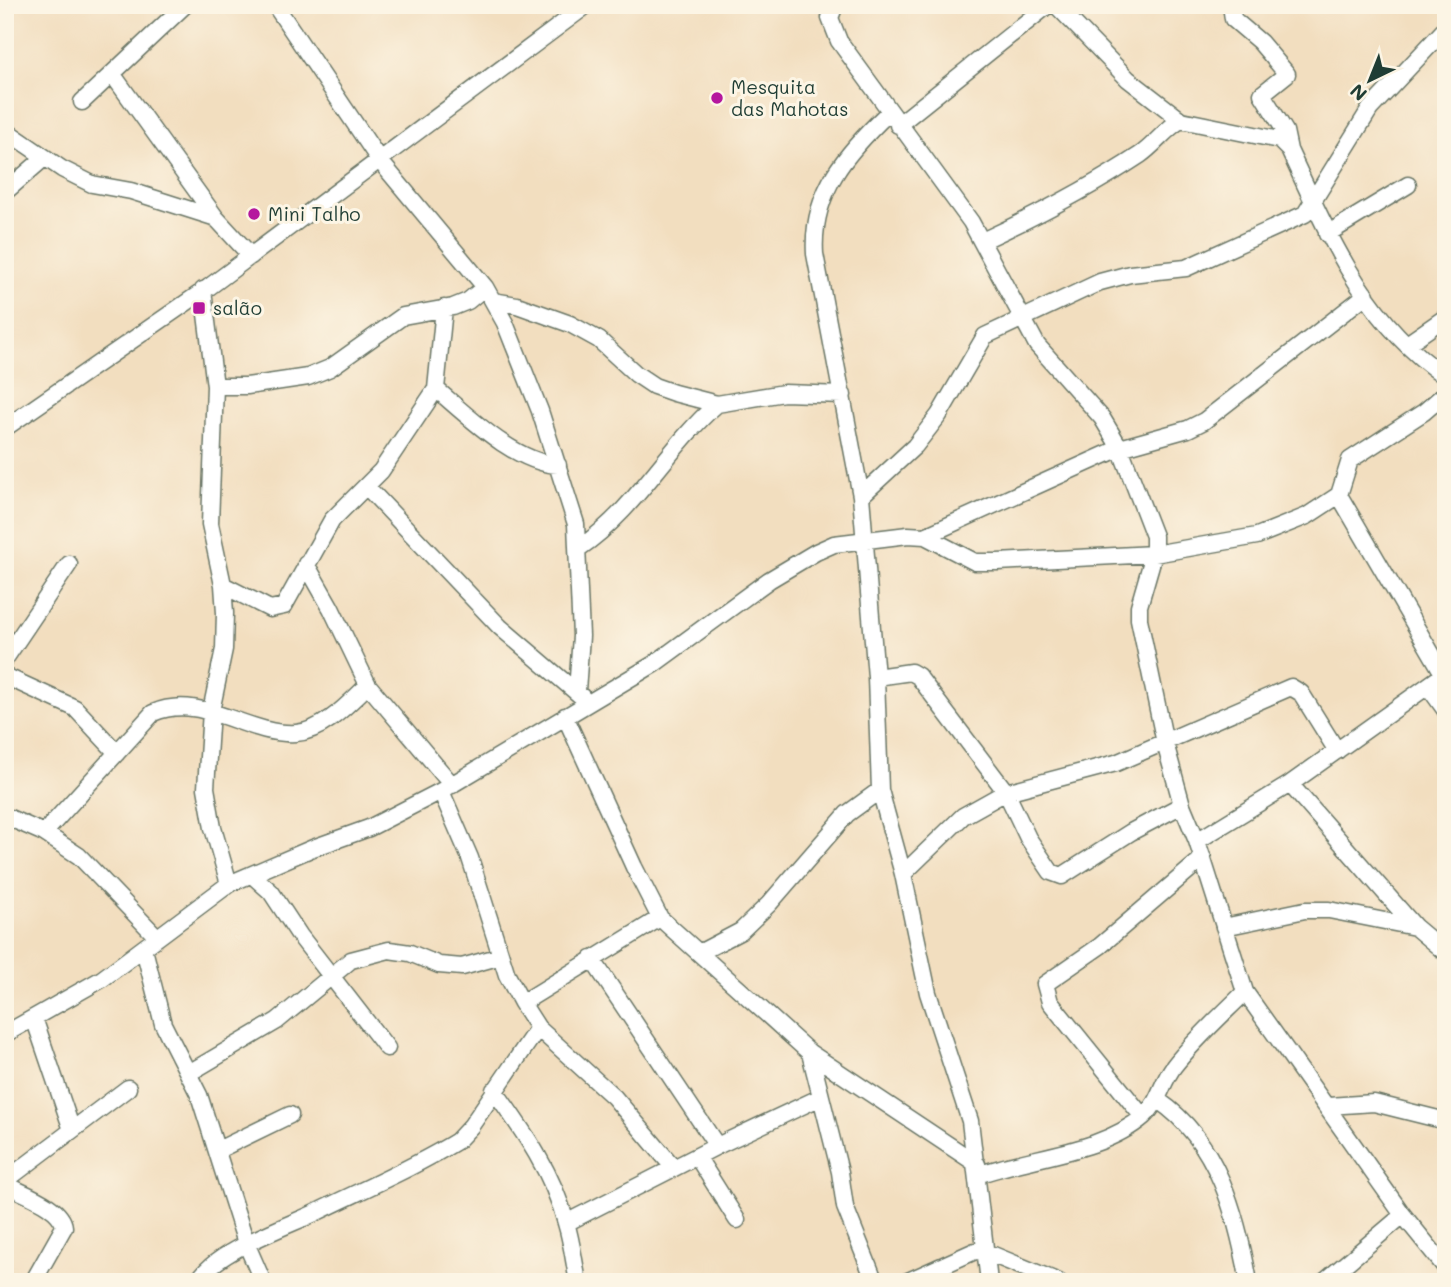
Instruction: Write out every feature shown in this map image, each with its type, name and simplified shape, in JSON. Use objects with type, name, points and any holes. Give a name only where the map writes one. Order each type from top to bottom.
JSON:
[{"type":"street","points":[[82,102],[185,5]]},
{"type":"street","points":[[275,5],[380,161],[489,294],[505,323],[558,465],[576,524],[582,697]]},
{"type":"street","points":[[5,428],[251,256],[587,5]]},
{"type":"street","points":[[835,5],[830,18],[831,28],[982,241],[1005,280],[1022,319],[1056,369],[1102,418],[1120,448],[1154,536],[1154,554],[1139,606],[1139,619],[1165,743],[1182,804],[1203,858],[1245,992],[1403,1215],[1446,1268]]},
{"type":"street","points":[[989,1282],[970,1121],[928,993],[903,874],[880,790],[876,677],[861,496],[843,395],[820,293],[814,235],[825,188],[840,164],[893,118],[1048,5]]},
{"type":"street","points":[[1056,5],[1128,79],[1181,120],[1279,140],[1289,150]]},
{"type":"street","points":[[1231,5],[1233,19],[1260,42],[1287,74],[1262,94],[1285,131],[1289,150],[1311,202],[1345,268],[1407,344],[1446,377]]},
{"type":"street","points":[[861,496],[915,446],[940,415],[985,336],[1100,282],[1130,274],[1186,268],[1305,214],[1370,109],[1446,28]]},
{"type":"street","points":[[113,75],[216,218],[251,256]]},
{"type":"street","points":[[982,241],[1028,220],[1111,173],[1149,148],[1181,120]]},
{"type":"street","points":[[5,130],[44,158],[92,184],[131,191],[216,218]]},
{"type":"street","points":[[5,192],[44,158]]},
{"type":"street","points":[[1327,234],[1408,186]]},
{"type":"street","points":[[203,290],[215,386],[210,524],[223,584],[225,649],[211,711],[206,788],[213,828],[229,884]]},
{"type":"street","points":[[215,386],[268,383],[308,377],[330,368],[403,316],[444,308],[489,294],[570,324],[599,340],[636,374],[654,386],[717,404],[783,393],[843,395]]},
{"type":"street","points":[[5,1034],[102,979],[229,884],[313,848],[369,828],[447,788],[565,716],[582,697],[654,664],[747,595],[816,552],[834,544],[863,539],[925,536],[1120,448],[1188,429],[1203,421],[1366,295]]},
{"type":"street","points":[[223,584],[270,609],[280,609],[332,520],[398,448],[436,389],[444,308]]},
{"type":"street","points":[[1407,344],[1446,317]]},
{"type":"street","points":[[436,389],[473,423],[535,461],[558,465]]},
{"type":"street","points":[[925,536],[975,562],[1154,554],[1257,536],[1307,516],[1339,495],[1350,460],[1424,412],[1446,393]]},
{"type":"street","points":[[578,549],[607,529],[635,500],[717,404]]},
{"type":"street","points":[[366,486],[492,620],[582,697]]},
{"type":"street","points":[[1197,841],[1290,784],[1445,674],[1339,495]]},
{"type":"street","points":[[5,659],[69,564]]},
{"type":"street","points":[[306,564],[331,608],[368,685],[447,788],[501,956],[522,1003],[538,1028],[614,1097],[674,1168]]},
{"type":"street","points":[[876,677],[915,673],[1006,792],[1039,856],[1051,872],[1062,876],[1131,832],[1182,804]]},
{"type":"street","points":[[5,676],[75,708],[117,753]]},
{"type":"street","points":[[44,833],[153,713],[178,706],[211,711],[297,733],[315,727],[334,715],[368,685]]},
{"type":"street","points":[[1428,686],[1446,711]]},
{"type":"street","points":[[903,874],[963,816],[1006,792],[1116,763],[1291,687],[1301,693],[1337,751]]},
{"type":"street","points":[[565,716],[660,918],[701,952],[810,1053],[977,1170],[1066,1152],[1105,1140],[1143,1117],[1159,1101],[1163,1083],[1175,1066],[1245,992]]},
{"type":"street","points":[[1290,784],[1415,927],[1446,953]]},
{"type":"street","points":[[701,952],[741,931],[769,904],[847,814],[880,790]]},
{"type":"street","points":[[5,817],[44,833],[79,856],[157,937]]},
{"type":"street","points":[[1143,1117],[1050,1002],[1045,984],[1100,946],[1203,858]]},
{"type":"street","points":[[252,875],[271,892],[387,1048]]},
{"type":"street","points":[[1224,926],[1305,910],[1329,910],[1415,927]]},
{"type":"street","points":[[522,1003],[660,918]]},
{"type":"street","points":[[144,949],[163,1024],[189,1073],[218,1150],[246,1243],[263,1282]]},
{"type":"street","points":[[189,1073],[277,1021],[351,960],[389,950],[410,953],[439,965],[462,967],[501,956]]},
{"type":"street","points":[[592,959],[670,1071],[717,1146]]},
{"type":"street","points":[[34,1018],[72,1130]]},
{"type":"street","points":[[198,1282],[203,1273],[246,1243],[314,1214],[457,1141],[538,1028]]},
{"type":"street","points":[[810,1053],[840,1172],[845,1207],[875,1282]]},
{"type":"street","points":[[33,1282],[64,1227],[64,1220],[54,1211],[5,1182],[128,1088]]},
{"type":"street","points":[[494,1090],[533,1146],[551,1180],[566,1223],[578,1282]]},
{"type":"street","points":[[566,1223],[717,1146],[821,1097]]},
{"type":"street","points":[[1159,1101],[1182,1122],[1223,1180],[1249,1282]]},
{"type":"street","points":[[1328,1106],[1374,1103],[1446,1121]]},
{"type":"street","points":[[218,1150],[290,1115]]},
{"type":"street","points":[[698,1157],[737,1220]]},
{"type":"street","points":[[1324,1282],[1403,1215]]},
{"type":"street","points":[[906,1282],[975,1251],[986,1252],[1059,1282]]},
{"type":"place","name":"Mesquita das Mahotas","points":[[717,98]]},
{"type":"place","name":"Mini Talho","points":[[254,214]]},
{"type":"place","name":"salão","points":[[199,308]]}]
